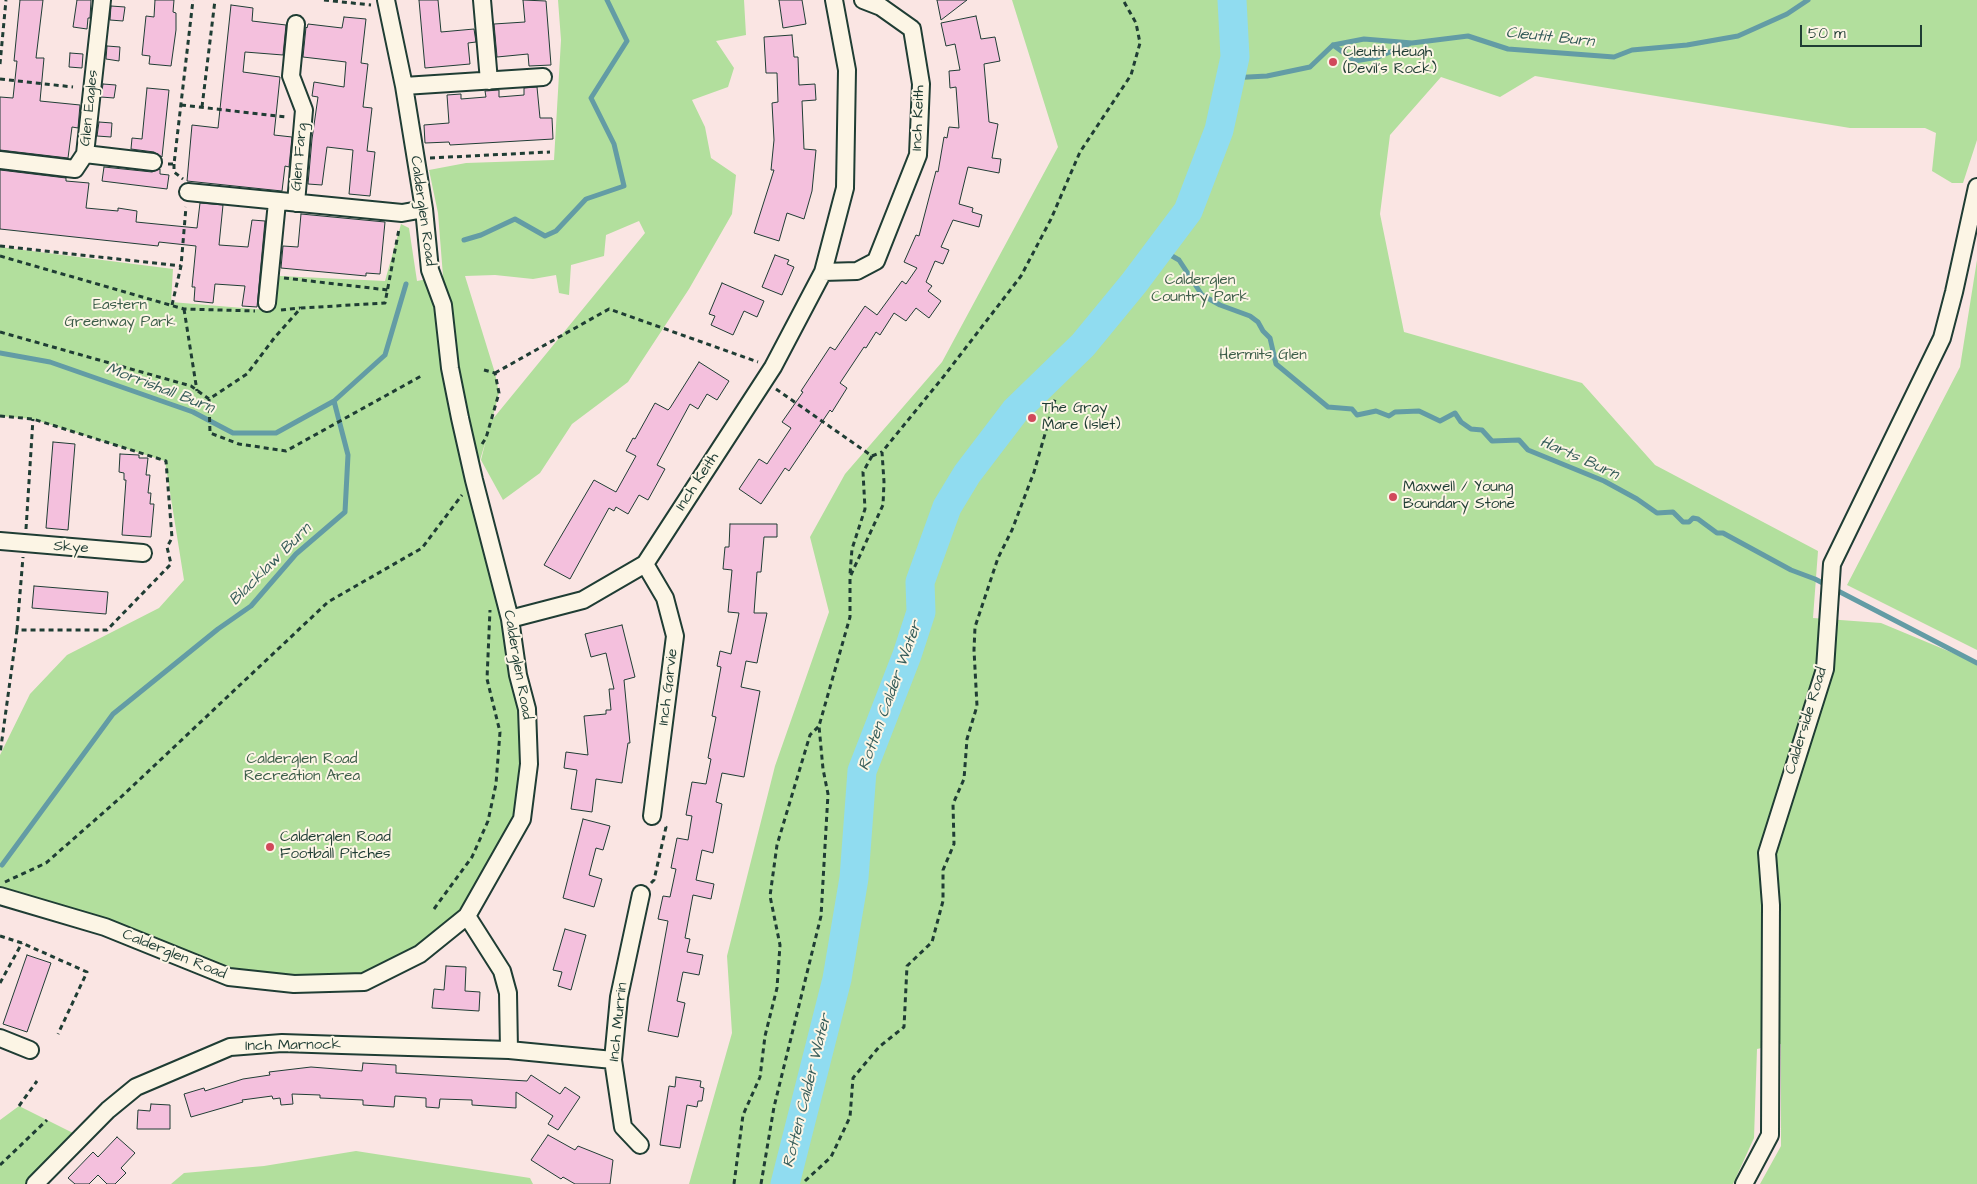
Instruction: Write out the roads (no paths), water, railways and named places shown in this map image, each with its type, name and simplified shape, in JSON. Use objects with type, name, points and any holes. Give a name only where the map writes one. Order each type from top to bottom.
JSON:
[{"type":"street","name":"Glen Eagles","points":[[0,160],[75,168],[85,154],[102,0]]},
{"type":"street","points":[[482,0],[489,81]]},
{"type":"street","name":"Inch Keith","points":[[510,619],[584,600],[645,564],[773,367],[822,272],[845,188],[847,70],[834,0]]},
{"type":"street","name":"Inch Keith","points":[[822,272],[857,272],[876,261],[918,155],[921,84],[912,29],[881,7],[863,0]]},
{"type":"street","name":"Calderglen Road","points":[[0,896],[105,927],[229,977],[294,984],[364,982],[420,954],[467,916],[522,819],[529,764],[527,709],[518,675],[510,619],[474,480],[450,368],[443,305],[430,270],[424,209],[404,86],[386,3]]},
{"type":"street","name":"Glen Farg","points":[[296,24],[291,76],[304,110],[296,203]]},
{"type":"street","points":[[404,86],[543,76]]},
{"type":"street","points":[[85,154],[153,162]]},
{"type":"street","name":"Calderside Road","points":[[1744,1184],[1770,1135],[1771,905],[1767,853],[1824,669],[1832,564],[1942,338],[1977,187]]},
{"type":"street","name":"Glen Farg","points":[[188,192],[402,213],[424,209]]},
{"type":"street","name":"Glen Farg","points":[[270,308],[269,277],[277,202]]},
{"type":"street","name":"Skye","points":[[0,541],[143,553]]},
{"type":"street","name":"Inch Garvie","points":[[645,564],[665,598],[675,636],[652,816]]},
{"type":"street","name":"Inch Murrin","points":[[640,1145],[623,1127],[613,1060],[619,997],[641,894]]},
{"type":"street","points":[[467,916],[502,970],[508,993],[509,1050]]},
{"type":"street","points":[[0,1038],[30,1050]]},
{"type":"street","name":"Inch Marnock","points":[[35,1184],[108,1110],[136,1087],[230,1047],[282,1043],[509,1050],[613,1060]]},
{"type":"waterway","name":"Blacklaw Burn","points":[[464,240],[481,235],[515,219],[545,236],[556,231],[586,199],[624,186],[614,144],[591,98],[627,41],[607,0]]},
{"type":"waterway","name":"Rotten Calder Water","points":[[785,1184],[837,979],[854,878],[862,771],[907,655],[921,612],[920,582],[947,507],[967,474],[1015,411],[1083,345],[1134,283],[1188,211],[1219,130],[1235,57],[1232,0]]},
{"type":"waterway","name":"Cleutit Burn","points":[[1230,78],[1267,76],[1310,67],[1333,45],[1364,39],[1412,43],[1468,36],[1508,49],[1614,57],[1632,50],[1687,45],[1738,36],[1787,14],[1808,0]]},
{"type":"waterway","points":[[1333,45],[1355,61],[1378,57],[1409,44]]},
{"type":"waterway","name":"Harts Burn","points":[[1160,249],[1179,260],[1202,295],[1220,305],[1250,316],[1258,322],[1270,338],[1276,364],[1328,407],[1352,409],[1357,415],[1376,411],[1389,416],[1395,412],[1419,411],[1440,421],[1455,413],[1461,422],[1471,429],[1482,430],[1492,441],[1519,440],[1528,450],[1604,481],[1637,499],[1657,513],[1673,512],[1683,522],[1689,522],[1693,518],[1698,519],[1717,533],[1723,533],[1791,570],[1815,579],[1977,663]]},
{"type":"waterway","name":"Blacklaw Burn","points":[[2,865],[113,714],[218,629],[251,606],[296,554],[345,512],[348,455],[334,401],[385,355],[406,284]]},
{"type":"waterway","name":"Morrishall Burn","points":[[0,353],[50,362],[193,412],[233,433],[276,433],[334,401]]},
{"type":"place","name":"Cleutit Heugh (Devil's Rock)","points":[[1333,62]]},
{"type":"place","name":"The Gray Mare (Islet)","points":[[1032,418]]},
{"type":"place","name":"Maxwell / Young Boundary Stone","points":[[1393,497]]},
{"type":"place","name":"Calderglen Road Football Pitches","points":[[270,847]]},
{"type":"park label","name":"Calderglen Country Park","points":[[1200,290]]},
{"type":"park label","name":"Eastern Greenway Park","points":[[120,314]]},
{"type":"park label","name":"Hermits Glen","points":[[1263,356]]},
{"type":"park label","name":"Calderglen Road Recreation Area","points":[[302,768]]}]
